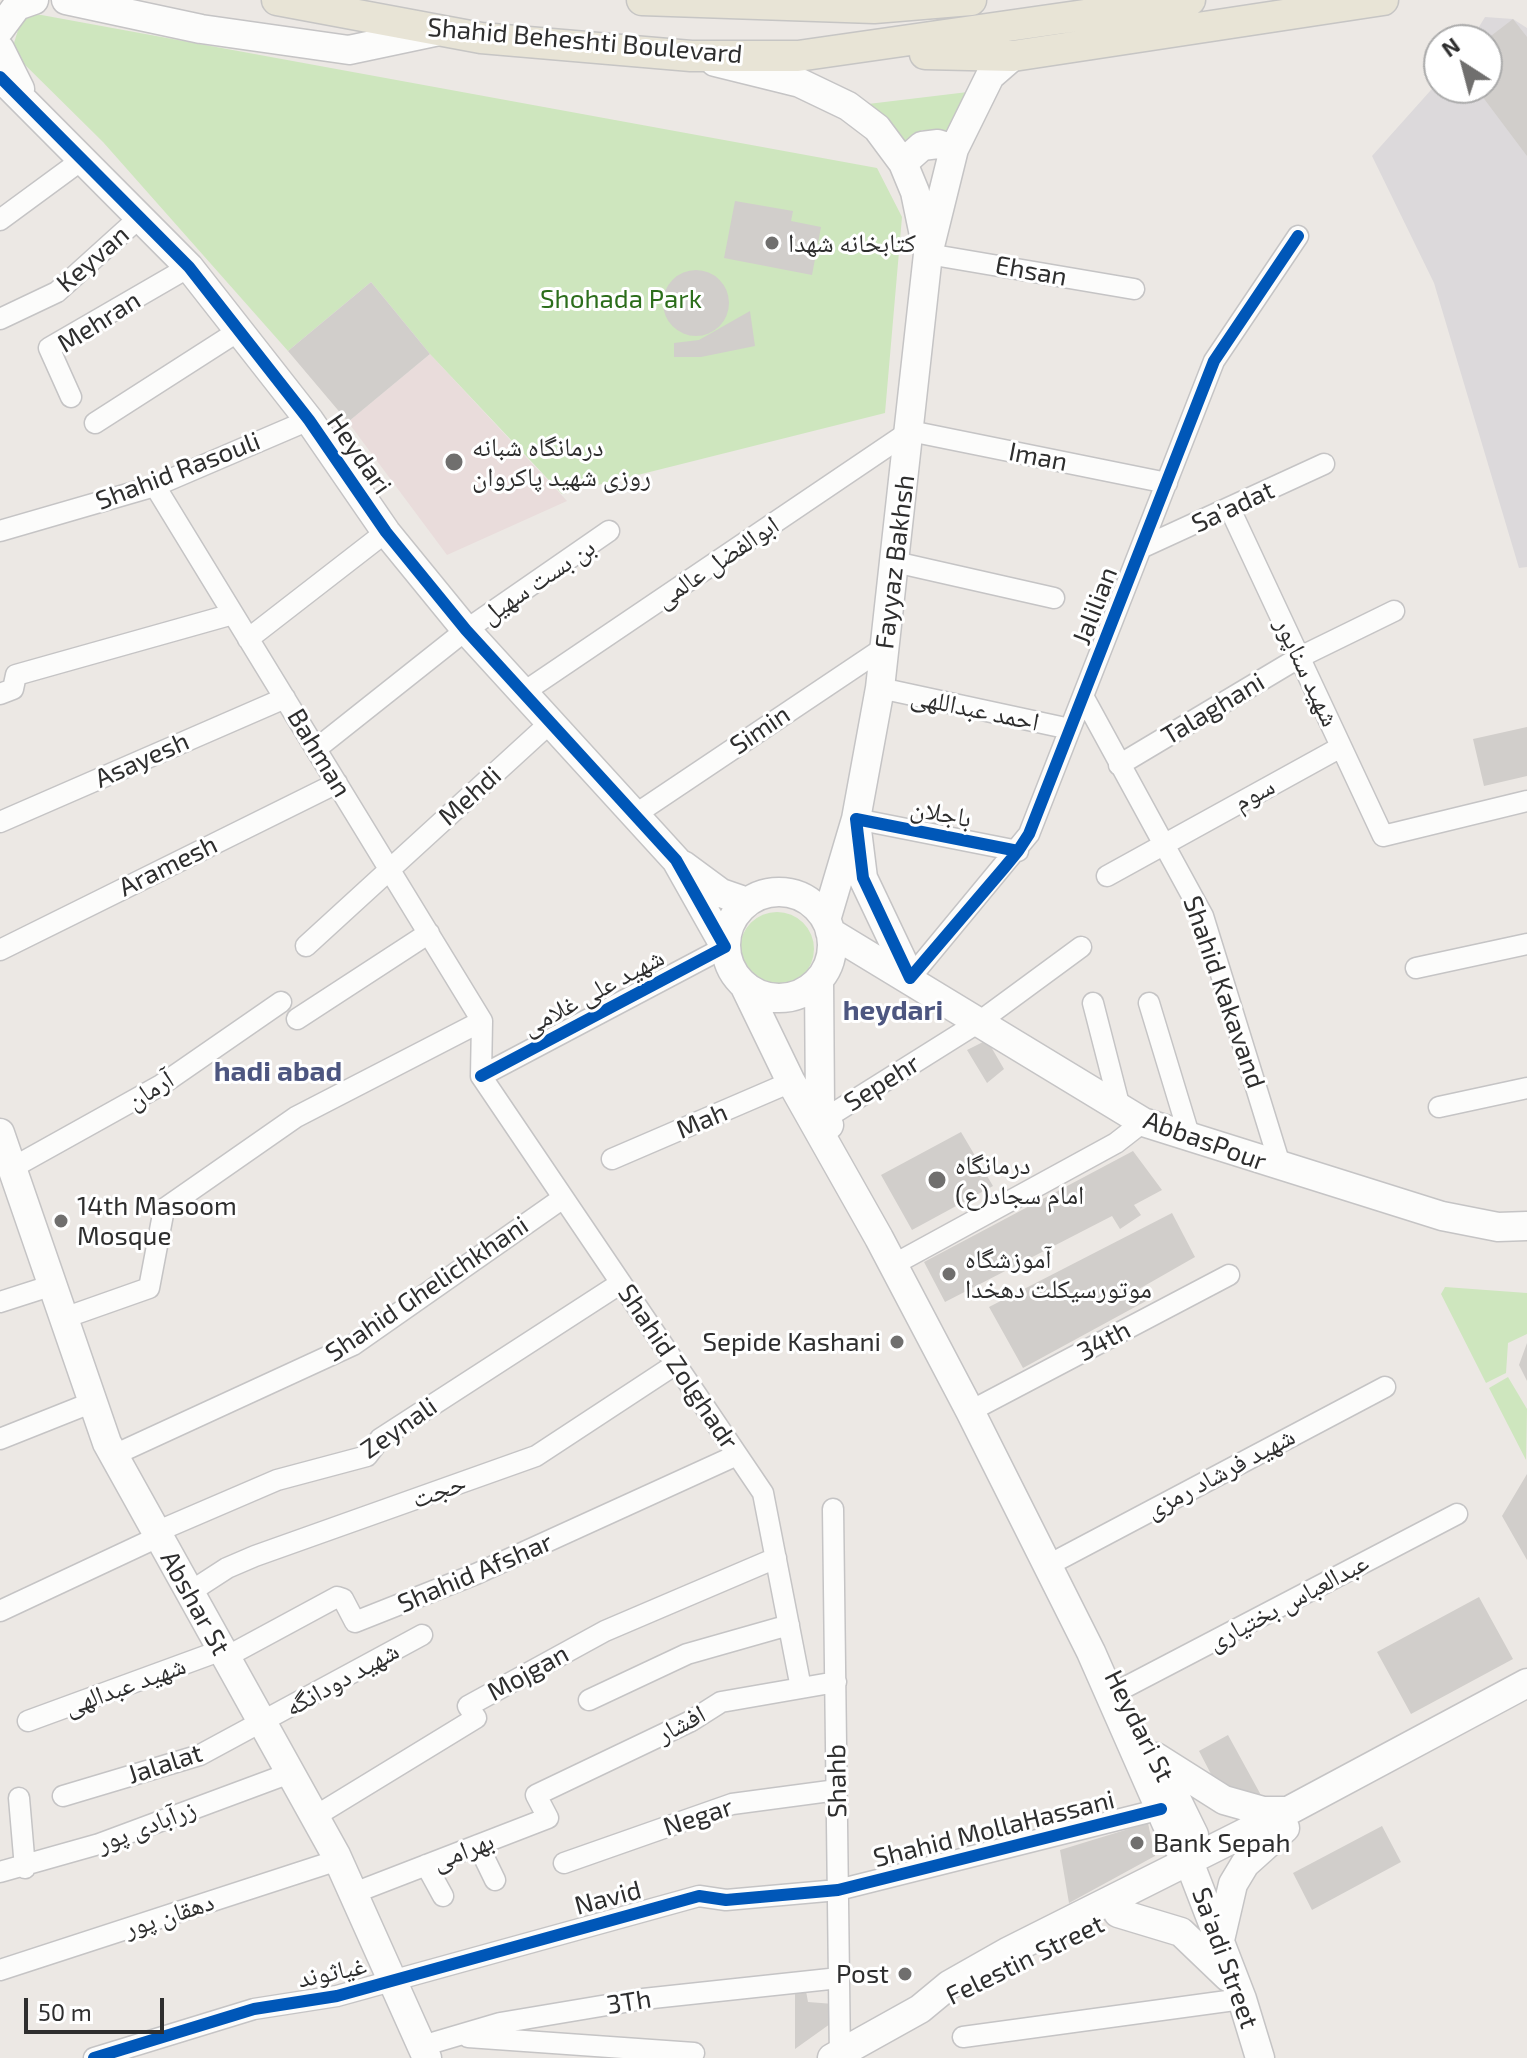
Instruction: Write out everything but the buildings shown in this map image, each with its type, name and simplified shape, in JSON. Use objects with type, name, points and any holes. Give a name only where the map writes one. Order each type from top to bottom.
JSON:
[{"type":"main road","name":"Shahid Beheshti Boulevard","points":[[644,0],[874,8],[971,0]]},
{"type":"main road","name":"Shahid Beheshti Boulevard","points":[[288,1],[439,31],[691,56],[798,56],[1190,0]]},
{"type":"main road","points":[[847,51],[1013,56],[1383,0]]},
{"type":"street","points":[[0,29],[17,6],[34,0]]},
{"type":"street","points":[[66,0],[201,29],[349,50],[439,31]]},
{"type":"street","points":[[0,49],[12,77],[37,112]]},
{"type":"street","points":[[691,56],[800,83],[848,106],[877,128],[903,163],[915,192],[928,254]]},
{"type":"street","points":[[928,254],[954,149],[990,76],[1013,56]]},
{"type":"street","name":"Heydari","points":[[0,77],[189,267],[309,420],[386,532],[466,630],[676,860]]},
{"type":"street","points":[[903,163],[914,150],[930,144],[954,149]]},
{"type":"street","points":[[0,220],[83,159]]},
{"type":"street","name":"Keyvan","points":[[0,319],[57,292],[140,217]]},
{"type":"street","name":"Jalilian","points":[[910,978],[1029,834],[1214,361],[1298,236]]},
{"type":"street","name":"Ehsan","points":[[928,254],[1134,289]]},
{"type":"street","name":"Fayyaz Bakhsh","points":[[828,926],[841,866],[856,819],[880,688],[928,254]]},
{"type":"street","name":"Mehran","points":[[71,397],[49,348],[189,267]]},
{"type":"street","points":[[95,423],[240,330]]},
{"type":"street","name":"Shahid Rasouli","points":[[0,531],[155,486],[309,420]]},
{"type":"street","name":"Iman","points":[[910,431],[1167,483]]},
{"type":"street","name":"ابوالفضل عالمی","points":[[524,692],[910,431]]},
{"type":"street","name":"Sa'adat","points":[[1141,548],[1324,464]]},
{"type":"street","name":"Bahman","points":[[155,486],[482,1021]]},
{"type":"street","name":"شهید سناپور","points":[[1230,509],[1383,836],[1527,801]]},
{"type":"street","name":"بن بست سهیل","points":[[316,749],[466,630],[609,531]]},
{"type":"street","points":[[248,639],[386,532]]},
{"type":"street","points":[[895,562],[1054,598]]},
{"type":"street","name":"Talaghani","points":[[1119,765],[1300,657],[1394,611]]},
{"type":"street","points":[[0,694],[13,689],[16,675],[233,614]]},
{"type":"street","name":"Simin","points":[[636,814],[885,647]]},
{"type":"street","name":"احمد عبداللهی","points":[[880,688],[1070,729]]},
{"type":"street","name":"Shahid Kakavand","points":[[1083,696],[1119,765],[1166,842],[1203,916],[1281,1168]]},
{"type":"street","name":"Asayesh","points":[[0,822],[285,698]]},
{"type":"street","name":"Mehdi","points":[[306,946],[551,722]]},
{"type":"street","name":"سوم","points":[[1107,876],[1341,747]]},
{"type":"street","name":"Aramesh","points":[[0,950],[337,783]]},
{"type":"street","points":[[856,819],[863,878],[910,978]]},
{"type":"street","name":"باجلان","points":[[856,819],[1018,851]]},
{"type":"street","points":[[676,860],[721,893],[747,902]]},
{"type":"street","points":[[676,860],[725,947]]},
{"type":"street","points":[[803,898],[841,866]]},
{"type":"street","points":[[775,892],[803,898],[828,926],[832,949],[819,980],[819,1113],[791,1082],[745,987],[727,962],[725,947],[731,922],[747,902],[775,892]]},
{"type":"street","name":"AbbasPour","points":[[828,926],[1131,1115],[1281,1168],[1442,1216],[1498,1227],[1527,1226]]},
{"type":"street","points":[[297,1019],[429,933]]},
{"type":"street","points":[[1416,968],[1527,944]]},
{"type":"street","name":"شهید علی غلامی","points":[[481,1076],[725,947]]},
{"type":"street","name":"Sepehr","points":[[819,1113],[979,1022],[1081,947]]},
{"type":"street","points":[[745,987],[775,999],[792,997],[819,980]]},
{"type":"street","name":"آرمان","points":[[7,1163],[161,1085],[281,1002]]},
{"type":"street","points":[[902,1260],[1116,1143],[1131,1115],[1093,1003]]},
{"type":"street","points":[[1149,1003],[1190,1138]]},
{"type":"street","points":[[64,1318],[149,1288],[164,1209],[296,1117],[482,1021],[481,1076]]},
{"type":"street","name":"Shahid Zolghadr","points":[[481,1076],[763,1493],[801,1688]]},
{"type":"street","name":"Mah","points":[[612,1159],[791,1082]]},
{"type":"street","points":[[1439,1107],[1527,1088]]},
{"type":"street","name":"Heydari St","points":[[819,1113],[980,1406],[1156,1757],[1194,1835],[1191,1867]]},
{"type":"street","name":"Heydari St","points":[[819,1113],[1085,1639],[1175,1843],[1191,1867]]},
{"type":"street","name":"Abshar St","points":[[0,1133],[7,1163],[114,1455],[338,1860],[395,1980],[425,2055]]},
{"type":"street","name":"Shahid Ghelichkhani","points":[[114,1455],[345,1349],[563,1198]]},
{"type":"street","name":"34th","points":[[980,1406],[1229,1275]]},
{"type":"street","name":"Zeynali","points":[[0,1611],[277,1480],[367,1456],[393,1430],[621,1283]]},
{"type":"street","points":[[0,1302],[53,1285]]},
{"type":"street","name":"حجت","points":[[190,1592],[227,1568],[255,1556],[536,1456],[676,1364]]},
{"type":"street","name":"شهید فرشاد رمزی","points":[[1056,1561],[1385,1387]]},
{"type":"street","points":[[0,1439],[93,1402]]},
{"type":"street","name":"Shahid Afshar","points":[[224,1654],[337,1597],[343,1599],[355,1622],[476,1574],[737,1455]]},
{"type":"street","name":"Shahb","points":[[833,1509],[839,1978],[837,2057]]},
{"type":"street","name":"عبدالعباس بختیاری","points":[[1120,1690],[1457,1514]]},
{"type":"street","name":"Mojgan","points":[[314,1817],[476,1718],[468,1706],[605,1631],[776,1558]]},
{"type":"street","points":[[589,1700],[687,1654],[789,1625]]},
{"type":"street","name":"شهید دودانگه","points":[[263,1724],[422,1635]]},
{"type":"street","name":"شهید عبدالهی","points":[[28,1721],[224,1654]]},
{"type":"street","name":"افشار","points":[[536,1795],[691,1721],[721,1702],[836,1682]]},
{"type":"street","name":"Felestin Street","points":[[1286,1820],[1527,1683]]},
{"type":"street","name":"Felestin Street","points":[[920,2009],[961,1978],[1191,1867],[1527,1698]]},
{"type":"street","name":"Jalalat","points":[[63,1796],[200,1755],[263,1724]]},
{"type":"street","points":[[1156,1757],[1224,1800],[1286,1820],[1245,1864],[1233,1884],[1220,1940]]},
{"type":"street","name":"زرآبادی پور","points":[[0,1872],[25,1868],[99,1844],[290,1773]]},
{"type":"street","name":"Negar","points":[[564,1863],[732,1804],[837,1790]]},
{"type":"street","name":"بهرامی","points":[[354,1893],[548,1818],[536,1795]]},
{"type":"street","points":[[19,1798],[25,1868]]},
{"type":"street","name":"Shahid MollaHassani","points":[[838,1890],[1161,1809]]},
{"type":"street","points":[[478,1845],[495,1880]]},
{"type":"street","name":"دهقان پور","points":[[0,1970],[338,1860]]},
{"type":"street","points":[[426,1865],[443,1896]]},
{"type":"street","name":"Felestin Street","points":[[920,2009],[956,1996],[1118,1913],[1191,1867]]},
{"type":"street","name":"Sa'adi Street","points":[[1191,1867],[1241,1995],[1260,2058]]},
{"type":"street","name":"Navid","points":[[395,1980],[699,1896],[726,1900],[838,1890]]},
{"type":"street","points":[[963,2037],[1241,1995],[1214,1960],[1181,1932],[1118,1913]]},
{"type":"street","name":"3Th","points":[[425,2055],[456,2036],[500,2023],[643,1999],[839,1978]]},
{"type":"street","name":"غیاثوند","points":[[94,2058],[254,2009],[337,1996],[395,1980]]},
{"type":"street","points":[[837,2057],[920,2009]]},
{"type":"street","points":[[456,2036],[694,2053]]},
{"type":"shaded area","points":[[1485,17],[1513,19],[1527,28],[1527,567],[1519,568],[1434,283],[1372,156],[1423,99],[1423,104],[1503,104],[1503,24],[1481,24]]},
{"type":"shaded area","name":"درمانگاه شبانه روزی شهید پاکروان","points":[[430,354],[567,501],[447,555],[348,422]]},
{"type":"green space","name":"Shohada Park","points":[[36,14],[877,168],[902,217],[885,413],[562,494],[430,354],[371,282],[288,351],[103,142],[16,56],[14,43],[18,30],[25,19]]},
{"type":"green space","points":[[968,92],[951,135],[943,130],[922,130],[903,144],[868,104]]},
{"type":"green space","points":[[777,912],[791,915],[803,923],[811,935],[814,949],[811,963],[803,975],[791,983],[777,986],[763,983],[751,975],[743,963],[740,949],[743,935],[751,923],[763,915]]},
{"type":"green space","points":[[1445,1287],[1527,1293],[1527,1334],[1508,1343],[1506,1373],[1486,1383],[1441,1294]]},
{"type":"green space","points":[[1508,1377],[1527,1409],[1526,1460],[1489,1388]]},
{"type":"cycle path","points":[[0,77],[189,267],[309,420],[386,532],[466,630],[676,860],[725,947],[481,1076]]},
{"type":"cycle path","points":[[1018,851],[856,819],[863,878],[910,978],[1004,868],[1018,851],[1029,834],[1214,361],[1298,236]]},
{"type":"cycle path","points":[[94,2058],[254,2009],[337,1996],[699,1896],[726,1900],[838,1890],[1161,1809]]},
{"type":"place","name":"کتابخانه شهدا","points":[[772,243]]},
{"type":"place","name":"درمانگاه شبانه روزی شهید پاکروان","points":[[454,462]]},
{"type":"place","name":"درمانگاه امام سجاد(ع)","points":[[937,1180]]},
{"type":"place","name":"14th Masoom Mosque","points":[[61,1221]]},
{"type":"place","name":"آموزشگاه موتورسیکلت دهخدا","points":[[949,1274]]},
{"type":"place","name":"Sepide Kashani","points":[[897,1342]]},
{"type":"place","name":"Bank Sepah","points":[[1137,1843]]},
{"type":"place","name":"Post","points":[[905,1974]]},
{"type":"district","name":"heydari","points":[[893,1011]]},
{"type":"district","name":"hadi abad","points":[[278,1072]]}]
